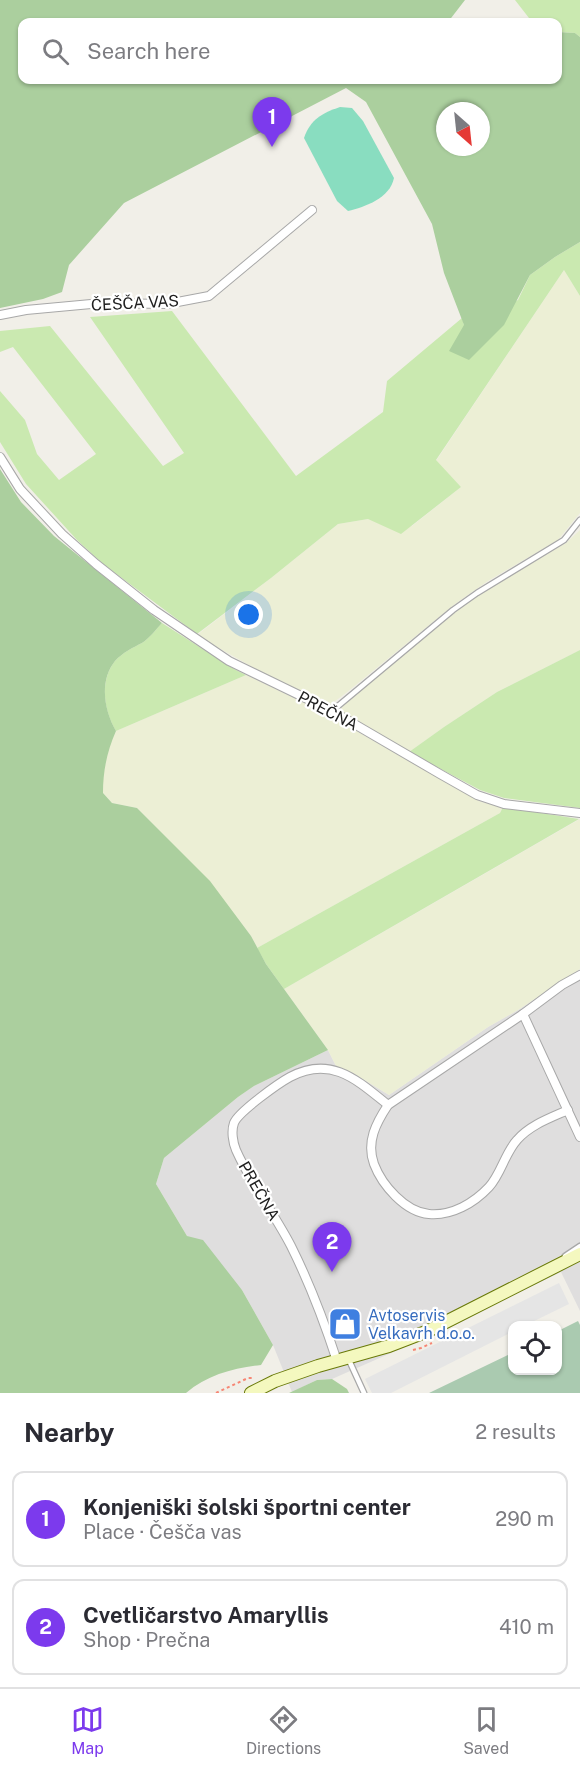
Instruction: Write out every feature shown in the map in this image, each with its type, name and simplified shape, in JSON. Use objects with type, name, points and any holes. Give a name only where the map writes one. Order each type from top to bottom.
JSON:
[{"type":"street","name":"ČEŠČA VAS","points":[[0,315],[26,310],[102,303],[167,304],[209,296],[312,210]]},
{"type":"street","name":"PREČNA","points":[[0,457],[20,489],[62,534],[153,610],[229,661],[332,711],[477,795],[504,804],[580,813]]},
{"type":"street","points":[[568,1110],[534,1126],[517,1140],[491,1185],[461,1209],[429,1214],[416,1210],[396,1198],[386,1187],[371,1152],[371,1140],[376,1123],[388,1105],[562,985],[580,975]]},
{"type":"street","points":[[523,1014],[580,1137]]},
{"type":"street","name":"PREČNA","points":[[343,1359],[291,1246],[235,1147],[234,1122],[243,1112],[290,1077],[306,1070],[325,1068],[347,1074],[388,1105]]},
{"type":"street","points":[[250,1393],[275,1381],[389,1346],[428,1331],[580,1254]]},
{"type":"lane","points":[[332,711],[453,610],[564,540],[580,520]]},
{"type":"lane","points":[[555,1267],[563,1257],[580,1246]]},
{"type":"lane","points":[[343,1359],[364,1393]]},
{"type":"shaded area","points":[[580,969],[580,1311],[561,1272],[425,1338],[332,1379],[317,1380],[292,1392],[273,1345],[242,1290],[187,1236],[156,1184],[164,1158],[254,1086],[328,1050],[336,1066],[353,1073],[389,1095],[488,1027]]},
{"type":"shaded area","points":[[559,1283],[569,1304],[534,1321],[508,1321],[508,1334],[391,1393],[372,1393],[365,1379]]},
{"type":"green space","points":[[0,0],[465,0],[451,18],[18,18],[18,84],[562,84],[562,32],[575,33],[580,37],[580,242],[530,275],[504,325],[469,360],[449,351],[464,325],[444,273],[432,224],[366,102],[346,88],[124,203],[69,265],[62,292],[43,299],[0,308]]},
{"type":"green space","points":[[515,0],[580,0],[580,37],[575,33],[562,32],[562,18],[529,18]]},
{"type":"green space","points":[[340,107],[352,108],[363,121],[394,178],[388,191],[382,196],[369,204],[348,211],[337,201],[304,138],[310,126],[318,118]]},
{"type":"green space","points":[[580,242],[580,296],[564,270],[436,460],[461,487],[401,534],[368,519],[338,524],[197,634],[103,564],[77,540],[26,484],[0,442],[0,391],[25,420],[37,454],[59,480],[96,454],[13,347],[0,352],[0,331],[50,326],[163,466],[184,453],[90,317],[172,311],[296,476],[383,412],[387,381],[462,318],[464,325],[518,300],[530,275]]},
{"type":"green space","points":[[564,270],[580,296],[580,513],[558,540],[488,581],[455,604],[330,705],[258,670],[197,635],[338,524],[368,519],[412,526],[461,487],[436,461]]},
{"type":"green space","points":[[0,469],[21,502],[54,536],[162,623],[145,641],[118,658],[107,677],[106,705],[116,731],[106,761],[103,793],[112,803],[137,808],[210,881],[251,936],[266,964],[328,1050],[254,1086],[164,1158],[156,1184],[187,1236],[203,1240],[242,1290],[273,1345],[261,1365],[221,1373],[203,1381],[186,1393],[0,1393]]},
{"type":"green space","points":[[580,530],[580,650],[497,692],[409,752],[344,713],[341,709],[347,701],[462,607],[489,588],[566,543]]},
{"type":"green space","points":[[162,623],[246,675],[116,731],[105,696],[105,686],[110,669],[118,658],[145,641]]},
{"type":"green space","points":[[580,650],[580,808],[504,798],[480,790],[409,752],[497,692]]},
{"type":"green space","points":[[246,675],[323,712],[481,802],[503,807],[500,813],[257,948],[251,936],[210,882],[137,808],[112,803],[103,793],[103,777],[108,749],[116,731]]},
{"type":"green space","points":[[503,807],[579,819],[284,989],[257,948],[500,813]]},
{"type":"green space","points":[[580,819],[580,969],[488,1027],[389,1095],[353,1073],[336,1066],[328,1050],[284,989]]},
{"type":"green space","points":[[578,1321],[580,1325],[580,1393],[429,1393],[508,1355],[508,1375],[562,1375],[562,1329]]},
{"type":"green space","points":[[332,1379],[347,1389],[349,1393],[289,1393],[317,1380]]},
{"type":"place","name":"Konjeniški šolski športni center","points":[[272,147]]},
{"type":"place","name":"Cvetličarstvo Amaryllis","points":[[332,1272]]},
{"type":"place","name":"Avtoservis Velkavrh d.o.o.","points":[[345,1324]]}]
